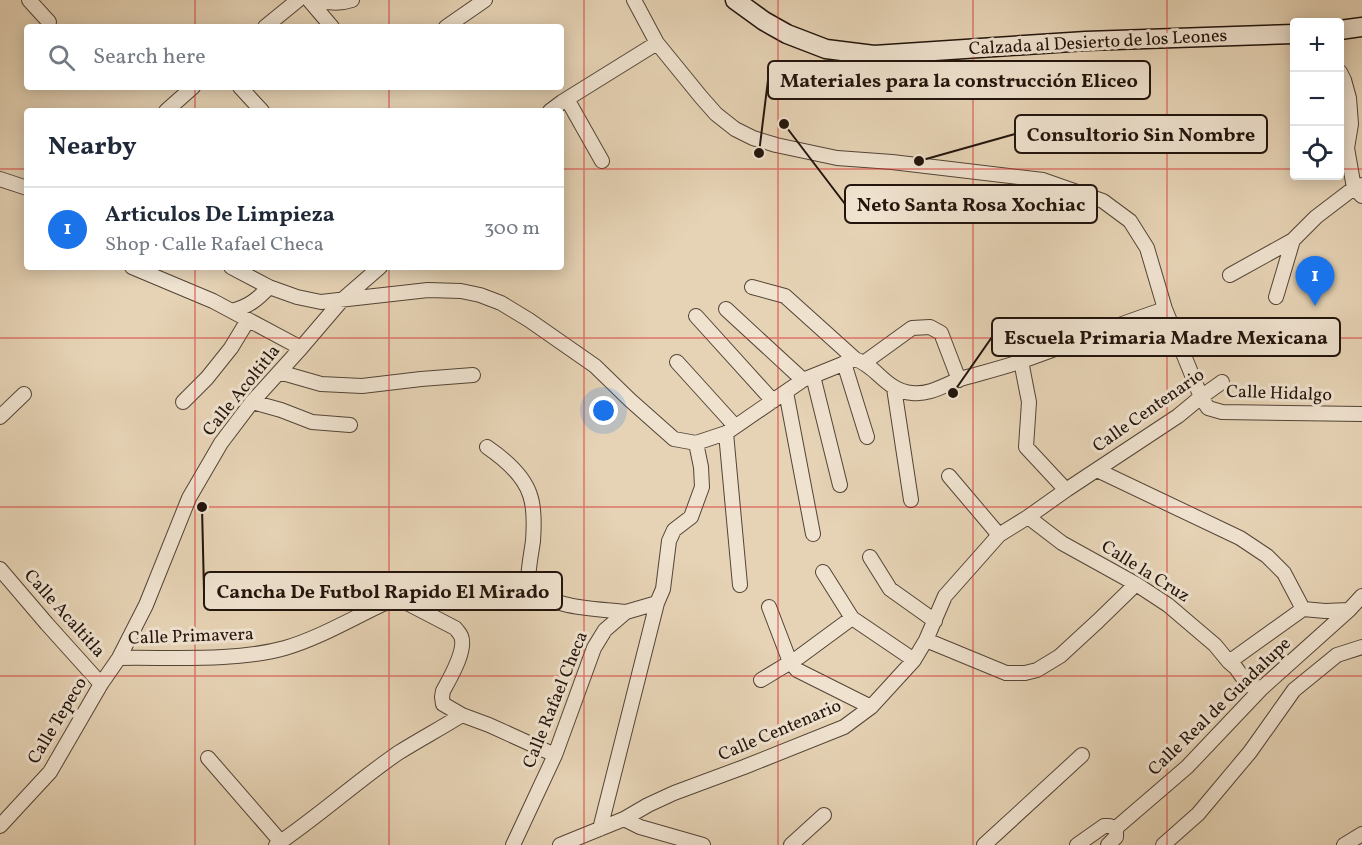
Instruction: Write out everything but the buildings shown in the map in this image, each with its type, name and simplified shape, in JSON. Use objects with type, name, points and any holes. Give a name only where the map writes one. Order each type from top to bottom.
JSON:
[{"type":"street","points":[[29,0],[49,22]]},
{"type":"street","points":[[269,24],[298,0]]},
{"type":"street","points":[[309,0],[329,24]]},
{"type":"street","points":[[319,0],[341,3],[352,0]]},
{"type":"street","points":[[450,24],[485,0]]},
{"type":"street","points":[[634,0],[657,43],[716,114],[735,129],[753,138],[837,158],[892,162],[1043,180],[1103,201],[1130,221],[1146,248],[1165,309],[1201,397]]},
{"type":"street","name":"Calzada al Desierto de los Leones","points":[[735,0],[787,34],[826,49],[874,55],[1086,41],[1290,34]]},
{"type":"street","points":[[1344,29],[1362,27]]},
{"type":"street","points":[[554,108],[657,43]]},
{"type":"street","points":[[1230,275],[1293,240],[1316,217],[1359,190],[1347,148],[1351,124],[1349,98],[1344,80]]},
{"type":"street","points":[[169,108],[190,90]]},
{"type":"street","points":[[243,90],[259,108]]},
{"type":"street","points":[[567,99],[602,161]]},
{"type":"street","points":[[0,179],[24,187]]},
{"type":"street","points":[[1276,297],[1293,240]]},
{"type":"street","points":[[139,270],[183,290],[193,292],[301,348]]},
{"type":"street","points":[[237,270],[297,297],[321,302],[428,290],[461,291],[480,295],[501,303],[529,320],[595,366],[674,439],[696,443],[730,430],[808,378],[855,361],[912,328],[930,327],[941,333],[959,380]]},
{"type":"street","name":"Calle Acoltitla","points":[[119,658],[146,605],[189,498],[221,443],[252,402],[342,300],[377,270]]},
{"type":"street","points":[[232,311],[256,300],[269,286]]},
{"type":"street","points":[[752,287],[785,296],[855,361],[894,388],[911,393],[926,393],[1165,309]]},
{"type":"street","points":[[726,309],[808,378],[840,485]]},
{"type":"street","points":[[696,316],[773,401]]},
{"type":"street","points":[[183,402],[207,378],[231,348],[248,320]]},
{"type":"street","points":[[855,361],[867,437]]},
{"type":"street","points":[[1021,361],[1029,402],[1026,447],[1066,490]]},
{"type":"street","points":[[677,362],[730,430],[740,585]]},
{"type":"street","points":[[279,372],[321,384],[362,386],[473,375]]},
{"type":"street","name":"Calle Centenario","points":[[560,845],[624,819],[674,793],[844,727],[871,707],[914,660],[926,640],[945,596],[999,535],[1178,417],[1222,382]]},
{"type":"street","points":[[894,388],[911,500]]},
{"type":"street","points":[[786,392],[813,534]]},
{"type":"street","points":[[0,417],[24,394]]},
{"type":"street","name":"Calle Hidalgo","points":[[1201,397],[1208,408],[1222,411],[1362,414]]},
{"type":"street","points":[[252,402],[312,422],[350,426]]},
{"type":"street","points":[[600,829],[657,603],[663,590],[669,541],[674,530],[690,517],[702,487],[696,443]]},
{"type":"street","points":[[487,447],[502,457],[518,475],[530,494],[533,521],[528,583],[536,592],[566,605],[626,612]]},
{"type":"street","name":"Calle Centenario","points":[[1096,470],[1240,538],[1267,556],[1284,573],[1303,609]]},
{"type":"street","points":[[950,476],[999,535]]},
{"type":"street","name":"Calle la Cruz","points":[[1028,517],[1062,543],[1136,584],[1168,605],[1215,645],[1246,682],[1251,686],[1262,688]]},
{"type":"street","points":[[870,557],[890,589],[934,621]]},
{"type":"street","name":"Calle Acaltitla","points":[[0,569],[101,684]]},
{"type":"street","points":[[823,572],[852,618],[914,660]]},
{"type":"street","points":[[926,640],[1006,673],[1025,673],[1037,670],[1060,656],[1136,584]]},
{"type":"street","name":"Calle Real de Guadalupe","points":[[1108,845],[1116,837],[1116,828],[1187,767],[1262,688],[1362,596]]},
{"type":"street","name":"Calle Primavera","points":[[119,658],[249,656],[286,648],[383,604],[396,601],[405,602],[455,628],[461,636],[462,652],[443,691],[442,702],[462,715]]},
{"type":"street","name":"Calle Rafael Checa","points":[[513,845],[555,755],[594,648],[605,630],[626,612],[657,603]]},
{"type":"street","points":[[769,607],[790,662],[797,670],[871,707]]},
{"type":"street","points":[[1229,662],[1303,609],[1348,610]]},
{"type":"street","points":[[761,680],[852,618]]},
{"type":"street","points":[[1163,845],[1198,814],[1250,752],[1294,690],[1336,655],[1362,647]]},
{"type":"street","name":"Calle Tepeco","points":[[0,826],[50,772],[101,684],[119,658]]},
{"type":"street","points":[[208,758],[279,843],[400,753],[462,715],[555,755]]},
{"type":"street","points":[[984,845],[1082,755]]},
{"type":"street","points":[[790,845],[825,815]]},
{"type":"street","points":[[624,819],[640,827],[703,845]]},
{"type":"street","points":[[1077,845],[1104,826],[1116,828]]},
{"type":"street","points":[[1344,845],[1362,834]]},
{"type":"place","name":"Neto Santa Rosa Xochiac","points":[[784,124]]},
{"type":"place","name":"Materiales para la construcción Eliceo","points":[[759,153]]},
{"type":"place","name":"Consultorio Sin Nombre","points":[[919,161]]},
{"type":"place","name":"Articulos De Limpieza","points":[[1315,306]]},
{"type":"place","name":"Escuela Primaria Madre Mexicana","points":[[953,393]]},
{"type":"place","name":"Cancha De Futbol Rapido El Mirado","points":[[202,507]]}]
